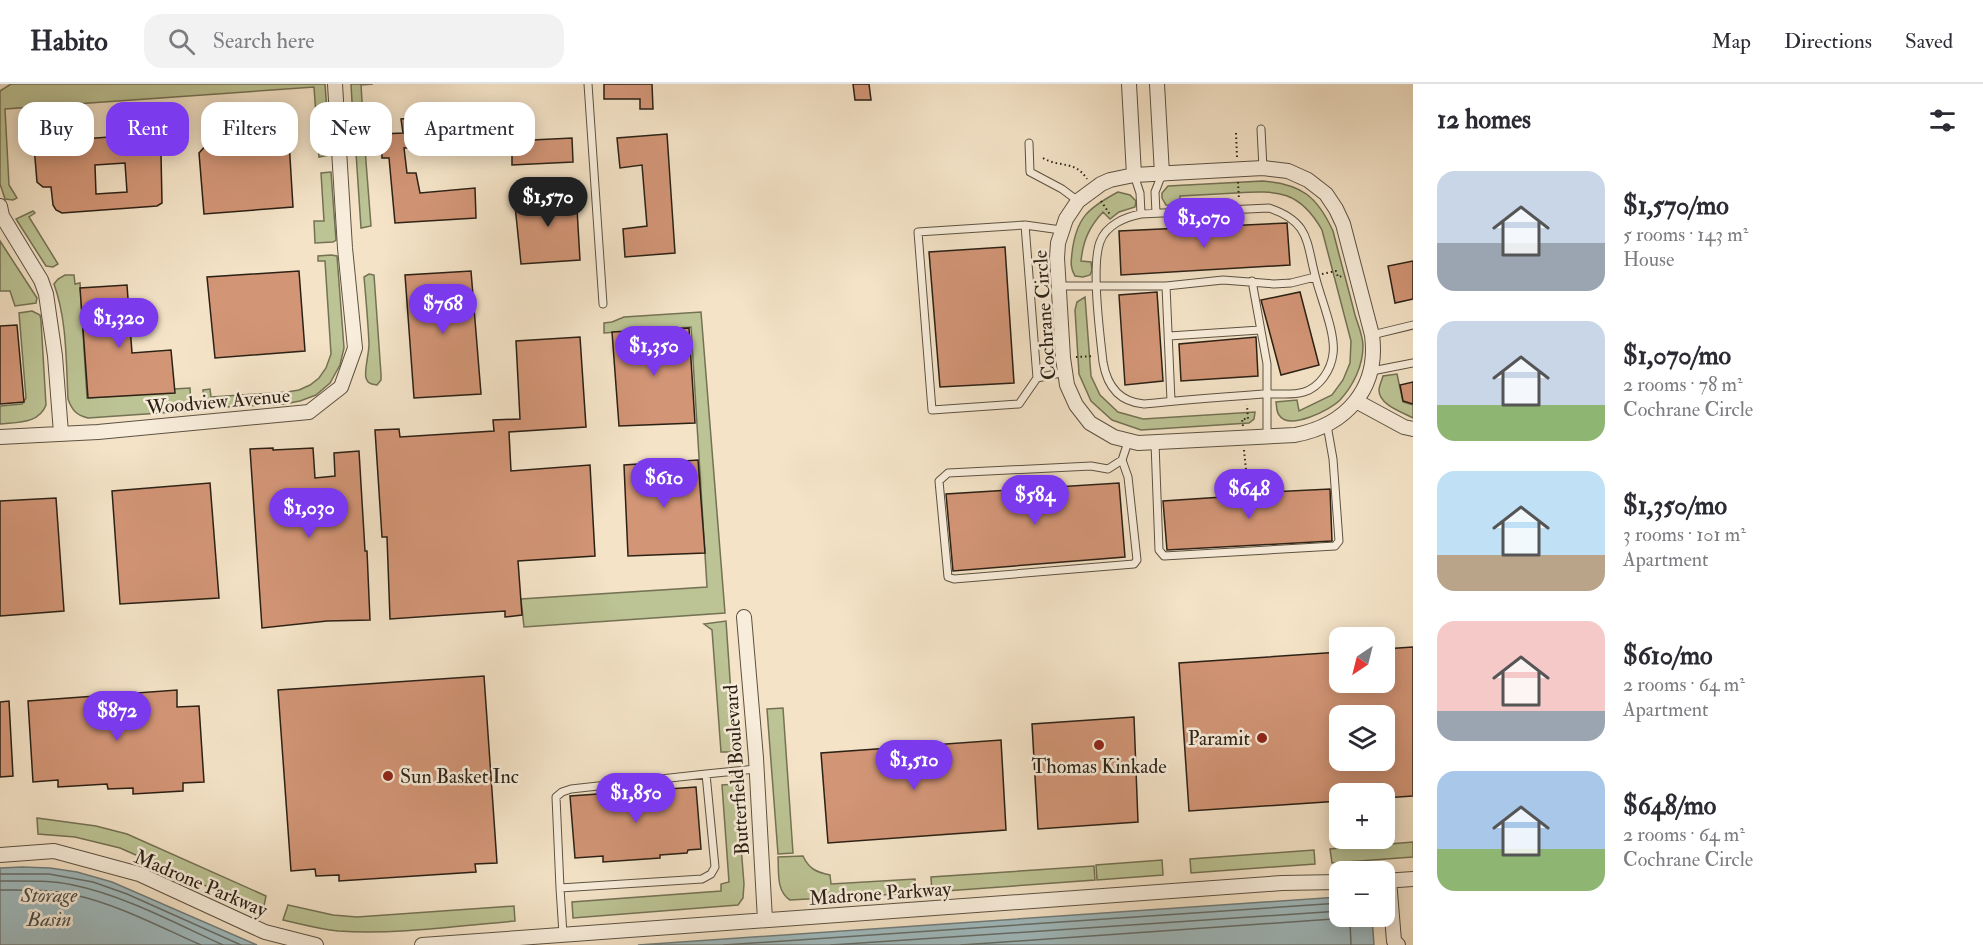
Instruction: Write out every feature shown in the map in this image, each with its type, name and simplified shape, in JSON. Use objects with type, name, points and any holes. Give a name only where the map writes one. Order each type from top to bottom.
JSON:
[{"type":"street","name":"Woodview Avenue","points":[[0,437],[109,431],[309,412],[341,387],[355,348],[345,248],[335,84]]},
{"type":"street","points":[[1129,84],[1134,175]]},
{"type":"street","points":[[1157,84],[1162,174]]},
{"type":"street","name":"Cochrane Circle","points":[[1263,168],[1288,171],[1302,177],[1326,194],[1336,209],[1343,224],[1374,349],[1372,371],[1356,401],[1328,425],[1295,435],[1138,444],[1101,430],[1086,418],[1071,396],[1065,372],[1056,258],[1061,230],[1078,201],[1101,184],[1134,175],[1162,174],[1263,168]]},
{"type":"street","points":[[1,212],[41,280],[46,294],[55,356],[61,433]]},
{"type":"street","points":[[1356,401],[1404,427],[1413,429]]},
{"type":"street","name":"Butterfield Boulevard","points":[[744,617],[765,920]]},
{"type":"street","name":"Madrone Parkway","points":[[0,855],[54,851],[139,874],[265,932],[316,945]]},
{"type":"street","points":[[1395,880],[1413,879]]},
{"type":"street","name":"Madrone Parkway","points":[[422,945],[1282,883],[1329,882]]},
{"type":"street","points":[[1392,927],[1394,941],[1398,945]]},
{"type":"lane","points":[[588,84],[603,304]]},
{"type":"lane","points":[[1261,129],[1263,168]]},
{"type":"lane","points":[[1029,143],[1030,172],[1062,189],[1078,201]]},
{"type":"lane","points":[[1156,213],[1155,192],[1162,174]]},
{"type":"lane","points":[[1134,175],[1140,193],[1140,214]]},
{"type":"lane","points":[[1269,208],[1290,217],[1305,233],[1308,240],[1333,342],[1331,364],[1320,381],[1303,392],[1134,403],[1122,397],[1110,385],[1102,362],[1096,286],[1100,241],[1114,225],[1126,217],[1156,213],[1269,208]]},
{"type":"lane","points":[[1025,225],[1037,378],[1019,404],[932,410],[918,232],[1025,225],[1061,230]]},
{"type":"lane","points":[[1058,285],[1166,286],[1223,280],[1274,284],[1291,283],[1318,275]]},
{"type":"lane","points":[[1252,281],[1267,364],[1267,436]]},
{"type":"lane","points":[[1166,286],[1171,401]]},
{"type":"lane","points":[[1372,335],[1413,325]]},
{"type":"lane","points":[[1169,336],[1260,330]]},
{"type":"lane","points":[[1372,371],[1413,363]]},
{"type":"lane","points":[[1037,378],[1065,372]]},
{"type":"lane","points":[[1155,442],[1159,550],[1164,556],[1335,546],[1339,541],[1328,425]]},
{"type":"lane","points":[[1122,460],[1108,469],[1091,466],[944,475],[939,480],[948,577],[954,579],[1134,564],[1137,560],[1128,477],[1122,460],[1128,442]]},
{"type":"lane","points":[[563,934],[556,797],[571,789],[756,769]]},
{"type":"lane","points":[[561,888],[702,879],[711,874],[715,867],[706,774]]},
{"type":"path","points":[[1236,133],[1237,157]]},
{"type":"path","points":[[1043,158],[1073,166],[1087,179]]},
{"type":"path","points":[[1238,182],[1239,194]]},
{"type":"path","points":[[1101,201],[1112,218]]},
{"type":"path","points":[[1318,275],[1336,271],[1338,277],[1343,276]]},
{"type":"path","points":[[1076,357],[1097,356]]},
{"type":"path","points":[[1243,426],[1242,419],[1248,418],[1247,405]]},
{"type":"path","points":[[1244,450],[1246,470]]},
{"type":"green space","points":[[11,84],[325,84],[326,102],[315,102],[314,87],[94,103],[18,102],[18,108],[5,109],[9,185],[17,198],[13,200],[5,199],[0,184],[0,91]]},
{"type":"green space","points":[[351,84],[373,84],[361,85],[362,102],[352,102]]},
{"type":"green space","points":[[356,156],[366,156],[371,226],[361,228]]},
{"type":"green space","points":[[331,172],[336,240],[315,243],[314,221],[324,221],[321,173]]},
{"type":"green space","points":[[1263,181],[1298,189],[1321,209],[1333,231],[1363,342],[1359,368],[1345,394],[1328,409],[1300,420],[1284,419],[1278,413],[1276,402],[1297,400],[1299,411],[1332,395],[1343,380],[1350,363],[1351,341],[1322,230],[1314,217],[1296,200],[1276,193],[1180,196],[1180,206],[1166,205],[1162,198],[1162,193],[1168,186]]},
{"type":"green space","points":[[1118,192],[1130,195],[1136,201],[1135,207],[1119,212],[1110,219],[1103,212],[1090,229],[1083,247],[1081,261],[1091,262],[1090,275],[1075,276],[1072,256],[1080,223],[1091,209]]},
{"type":"green space","points":[[33,211],[35,213],[29,217],[58,264],[53,267],[46,266],[16,219]]},
{"type":"green space","points":[[0,241],[37,298],[36,303],[15,306],[10,291],[0,291]]},
{"type":"green space","points":[[318,256],[337,256],[344,348],[340,365],[330,383],[316,395],[300,401],[207,408],[203,390],[210,389],[211,397],[287,392],[299,390],[319,378],[331,354],[325,261],[318,261]]},
{"type":"green space","points":[[369,274],[374,275],[381,374],[381,380],[377,385],[369,383],[366,375],[369,344],[364,277]]},
{"type":"green space","points":[[65,275],[74,275],[75,284],[80,283],[87,398],[174,392],[174,389],[190,388],[189,411],[88,418],[75,412],[68,399],[64,326],[54,284]]},
{"type":"green space","points":[[1085,297],[1091,376],[1100,395],[1118,412],[1143,419],[1255,412],[1254,419],[1249,423],[1141,430],[1112,420],[1091,401],[1079,374],[1075,310],[1077,302]]},
{"type":"green space","points":[[32,311],[40,315],[41,321],[46,405],[43,411],[33,419],[0,424],[0,406],[22,404],[26,398],[19,313]]},
{"type":"green space","points":[[701,312],[725,613],[524,627],[521,599],[707,587],[691,327],[604,333],[604,323],[624,317]]},
{"type":"green space","points":[[1397,374],[1403,402],[1413,405],[1413,418],[1387,404],[1380,395],[1379,388],[1383,376]]},
{"type":"green space","points":[[726,621],[735,752],[721,752],[712,630],[704,624]]},
{"type":"green space","points":[[783,708],[793,853],[778,854],[767,709]]},
{"type":"green space","points":[[736,784],[744,884],[743,898],[738,905],[573,918],[572,902],[721,891],[721,884],[729,882],[722,785]]},
{"type":"green space","points":[[37,818],[96,826],[127,834],[266,896],[263,911],[120,848],[75,837],[38,834]]},
{"type":"green space","points":[[1413,842],[1413,857],[1332,861],[1330,849],[1395,849],[1395,844]]},
{"type":"green space","points":[[1314,850],[1315,864],[1191,873],[1190,859]]},
{"type":"green space","points":[[803,856],[814,869],[830,875],[831,884],[915,879],[916,893],[790,900],[782,892],[780,886],[778,857]]},
{"type":"green space","points":[[1162,860],[1163,875],[1097,880],[1096,865]]},
{"type":"green space","points":[[1094,866],[1095,880],[932,892],[931,877]]},
{"type":"green space","points":[[288,905],[333,915],[357,917],[514,906],[515,921],[404,931],[338,931],[283,920]]},
{"type":"water","name":"Storage Basin","points":[[22,867],[77,872],[112,882],[257,945],[0,945],[0,868]]},
{"type":"water","points":[[1329,898],[1329,927],[1373,927],[1374,945],[638,945]]},
{"type":"building","points":[[604,84],[652,84],[653,109],[640,109],[640,99],[604,99]]},
{"type":"building","points":[[853,84],[869,84],[871,100],[855,100]]},
{"type":"building","points":[[401,119],[404,119],[404,156],[407,173],[416,173],[420,193],[475,188],[476,218],[395,223],[389,158],[382,158],[382,156],[392,156],[392,134],[403,133]]},
{"type":"building","points":[[667,134],[675,253],[625,257],[623,229],[647,226],[642,165],[620,168],[617,138]]},
{"type":"building","points":[[106,137],[106,156],[161,156],[162,203],[157,206],[62,213],[53,205],[51,187],[43,187],[37,182],[35,156],[94,156],[94,138]],"holes":[[[125,163],[127,192],[96,194],[95,165]]]},
{"type":"building","points":[[572,138],[573,162],[512,165],[512,156],[535,156],[535,140]]},
{"type":"building","points":[[201,151],[201,156],[290,156],[293,207],[204,214],[199,153]]},
{"type":"building","points":[[576,192],[580,260],[521,264],[514,196]]},
{"type":"building","points":[[1287,223],[1290,265],[1121,275],[1119,231]]},
{"type":"building","points":[[1005,247],[1014,383],[940,387],[929,252]]},
{"type":"building","points":[[1413,261],[1413,299],[1395,303],[1388,266]]},
{"type":"building","points":[[299,271],[305,351],[215,358],[207,277]]},
{"type":"building","points":[[471,271],[481,394],[414,398],[405,275]]},
{"type":"building","points":[[127,285],[132,353],[171,350],[175,393],[88,398],[80,288]]},
{"type":"building","points":[[1157,292],[1163,381],[1125,385],[1119,295]]},
{"type":"building","points":[[1300,292],[1319,365],[1281,375],[1261,300]]},
{"type":"building","points":[[17,325],[24,402],[0,404],[0,326]]},
{"type":"building","points":[[689,328],[695,423],[619,426],[612,332]]},
{"type":"building","points":[[580,337],[586,427],[509,432],[511,471],[590,465],[595,556],[518,561],[522,615],[505,617],[505,611],[390,619],[387,537],[382,537],[375,430],[399,429],[400,437],[494,431],[493,420],[520,419],[516,341]]},
{"type":"building","points":[[1256,337],[1258,376],[1181,381],[1179,344]]},
{"type":"building","points":[[1413,382],[1413,404],[1403,401],[1400,385]]},
{"type":"building","points":[[273,448],[273,450],[313,448],[315,478],[335,476],[334,453],[359,451],[370,620],[327,621],[262,628],[250,449]]},
{"type":"building","points":[[698,460],[705,553],[628,556],[624,465]]},
{"type":"building","points":[[210,483],[219,598],[120,604],[112,491]]},
{"type":"building","points":[[1119,483],[1125,557],[953,571],[946,494]]},
{"type":"building","points":[[1330,489],[1332,541],[1167,550],[1163,501]]},
{"type":"building","points":[[56,498],[64,611],[0,616],[0,501]]},
{"type":"building","name":"Paramit","points":[[1413,647],[1413,796],[1395,797],[1395,783],[1329,783],[1329,802],[1189,811],[1179,663],[1329,653],[1329,693],[1395,693],[1395,648]]},
{"type":"building","name":"Sun Basket Inc","points":[[484,676],[497,863],[475,864],[476,872],[339,881],[339,875],[316,876],[315,869],[291,871],[278,690]]},
{"type":"building","points":[[177,690],[177,707],[199,706],[204,782],[183,783],[183,791],[133,794],[133,788],[108,789],[107,784],[58,787],[58,780],[33,782],[28,701]]},
{"type":"building","points":[[9,701],[13,776],[0,777],[0,702]]},
{"type":"building","points":[[1134,717],[1138,822],[1038,829],[1032,724]]},
{"type":"building","points":[[1001,740],[1006,830],[828,843],[821,753]]},
{"type":"building","points":[[696,787],[701,849],[688,850],[687,853],[660,855],[660,858],[603,862],[603,856],[575,858],[570,796]]},
{"type":"place","name":"Paramit","points":[[1262,738]]},
{"type":"place","name":"Thomas Kinkade","points":[[1099,745]]},
{"type":"place","name":"Sun Basket Inc","points":[[388,776]]}]
